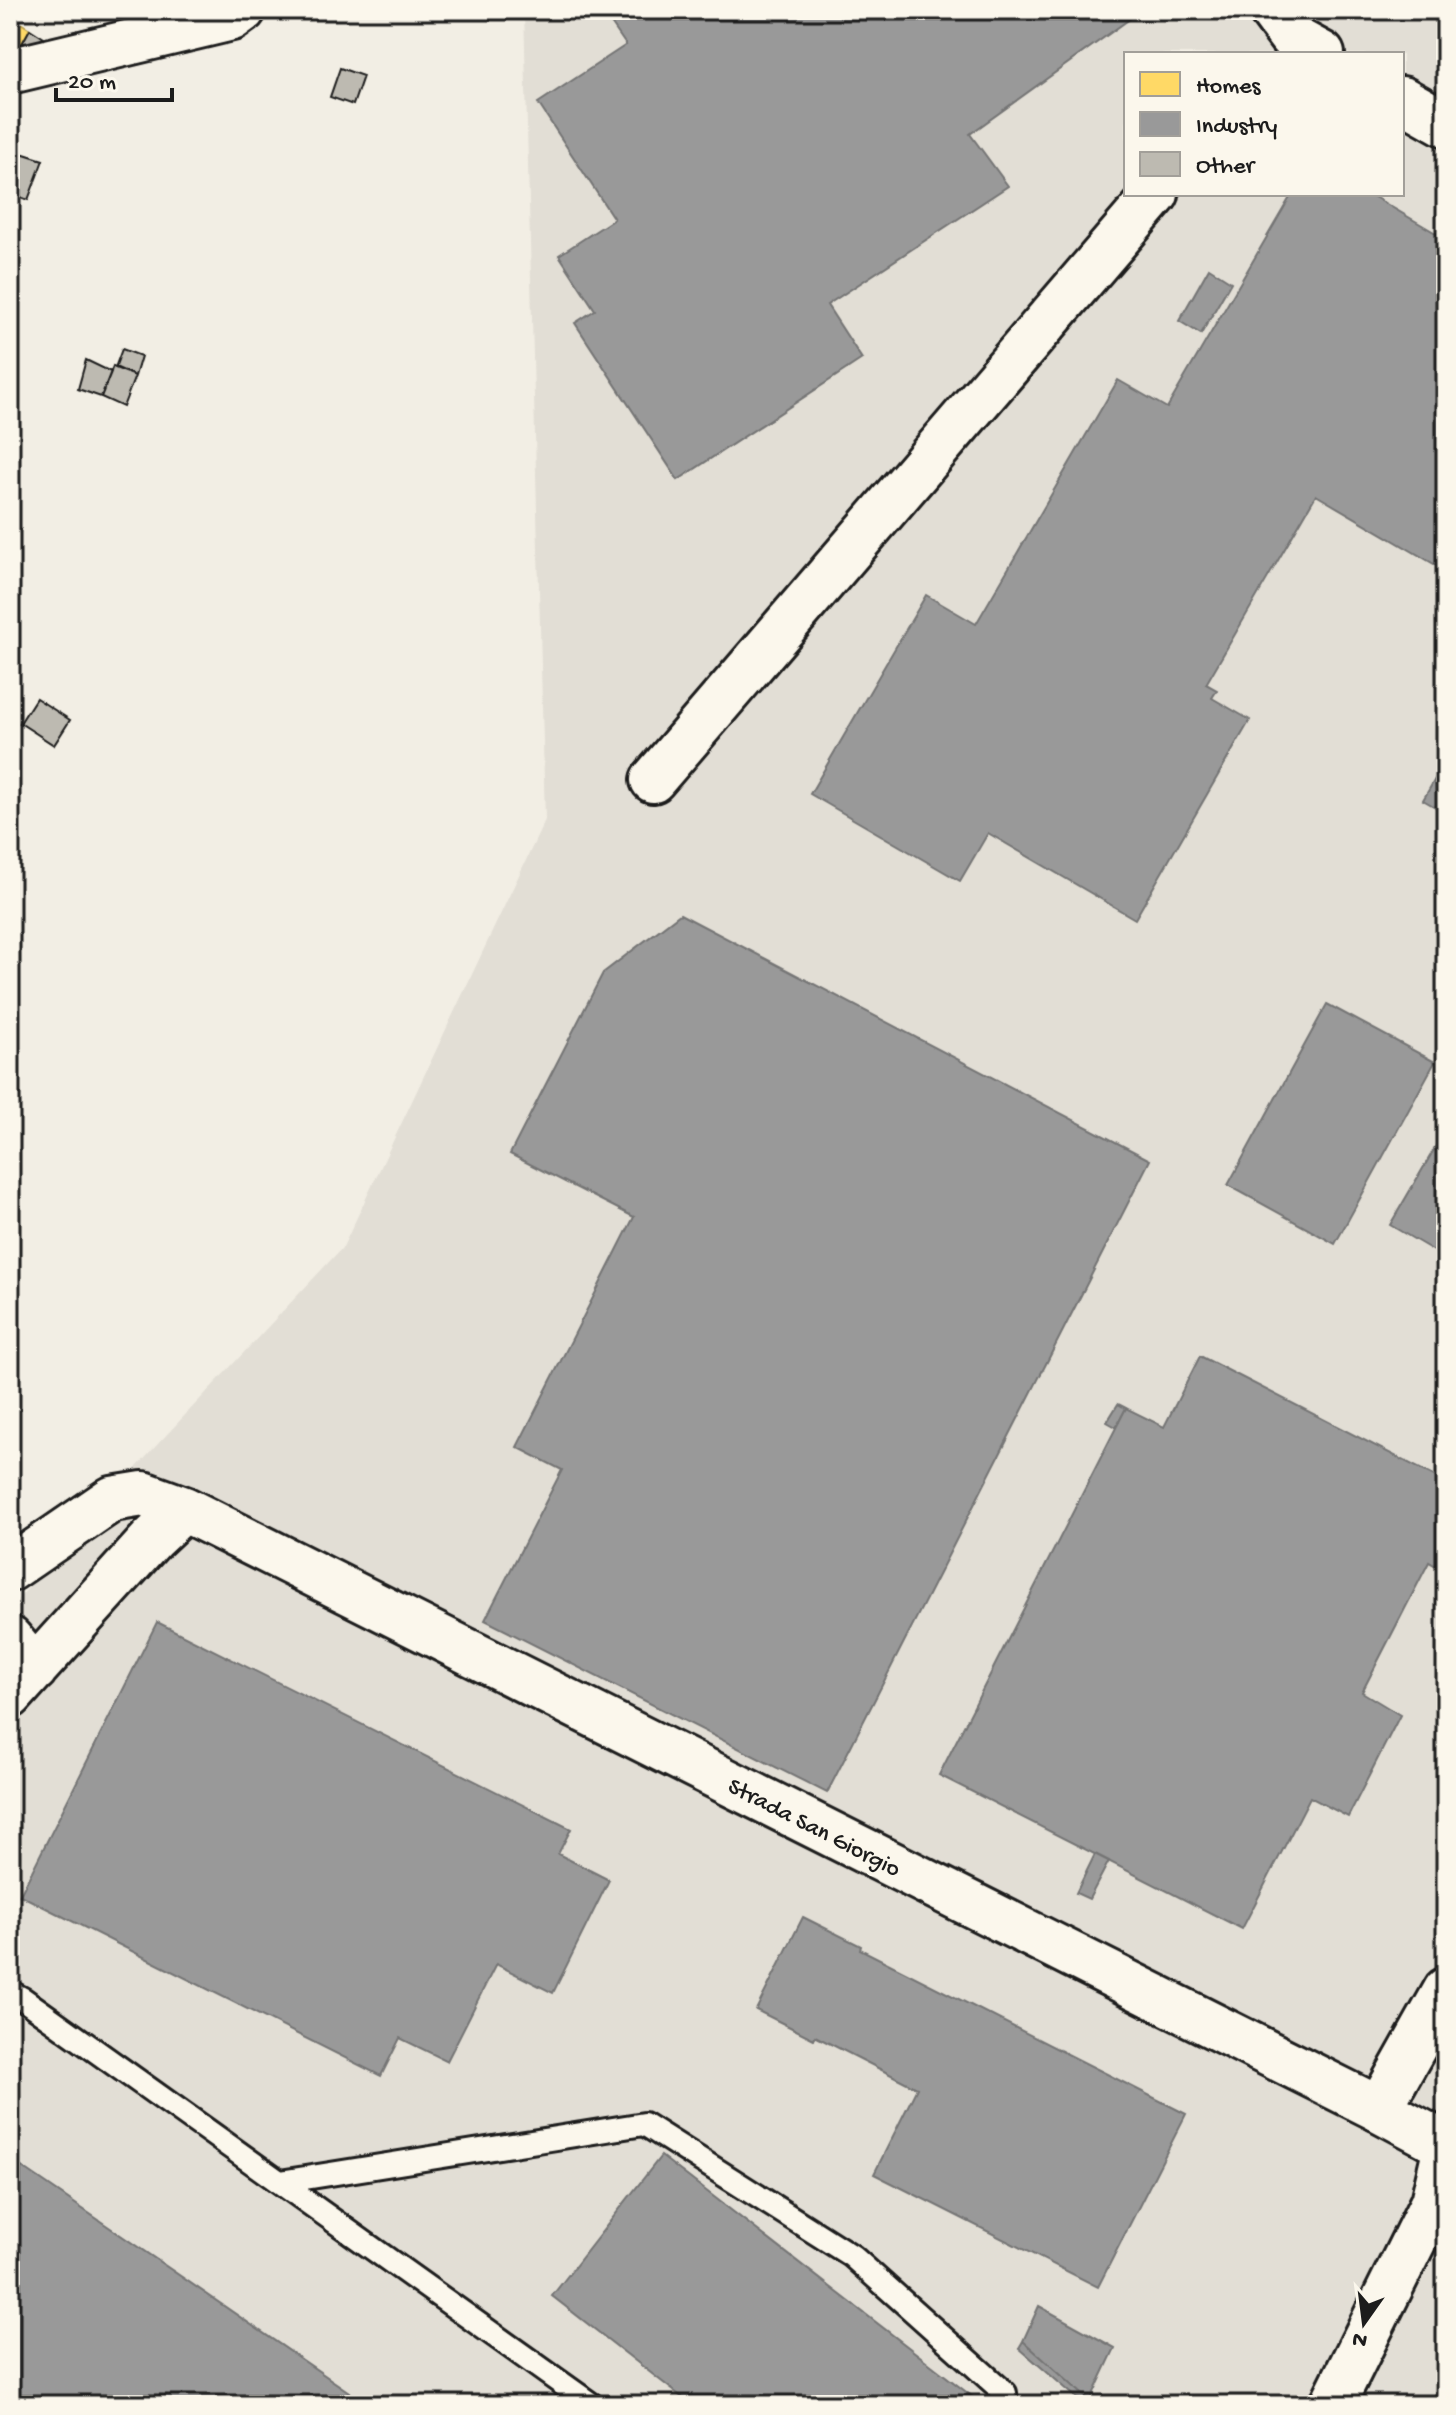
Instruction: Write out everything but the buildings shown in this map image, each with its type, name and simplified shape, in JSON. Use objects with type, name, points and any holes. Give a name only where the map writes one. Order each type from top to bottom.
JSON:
[{"type":"street","points":[[10,71],[232,18],[243,10]]},
{"type":"street","points":[[1404,100],[1446,124]]},
{"type":"street","points":[[653,780],[1154,196]]},
{"type":"street","name":"Strada San Giorgio","points":[[10,1569],[112,1499],[143,1494],[184,1509],[1446,2145]]},
{"type":"street","points":[[18,1668],[184,1509]]},
{"type":"street","points":[[1379,2109],[1446,1990]]},
{"type":"street","points":[[1332,2405],[1433,2202],[1446,2145]]},
{"type":"lane","points":[[10,1992],[592,2405]]},
{"type":"lane","points":[[280,2182],[644,2124],[852,2256],[1005,2393],[1006,2405]]},
{"type":"shaded area","points":[[524,10],[1446,10],[1446,2405],[10,2405],[10,1608],[156,1446],[343,1247],[545,820]]}]
